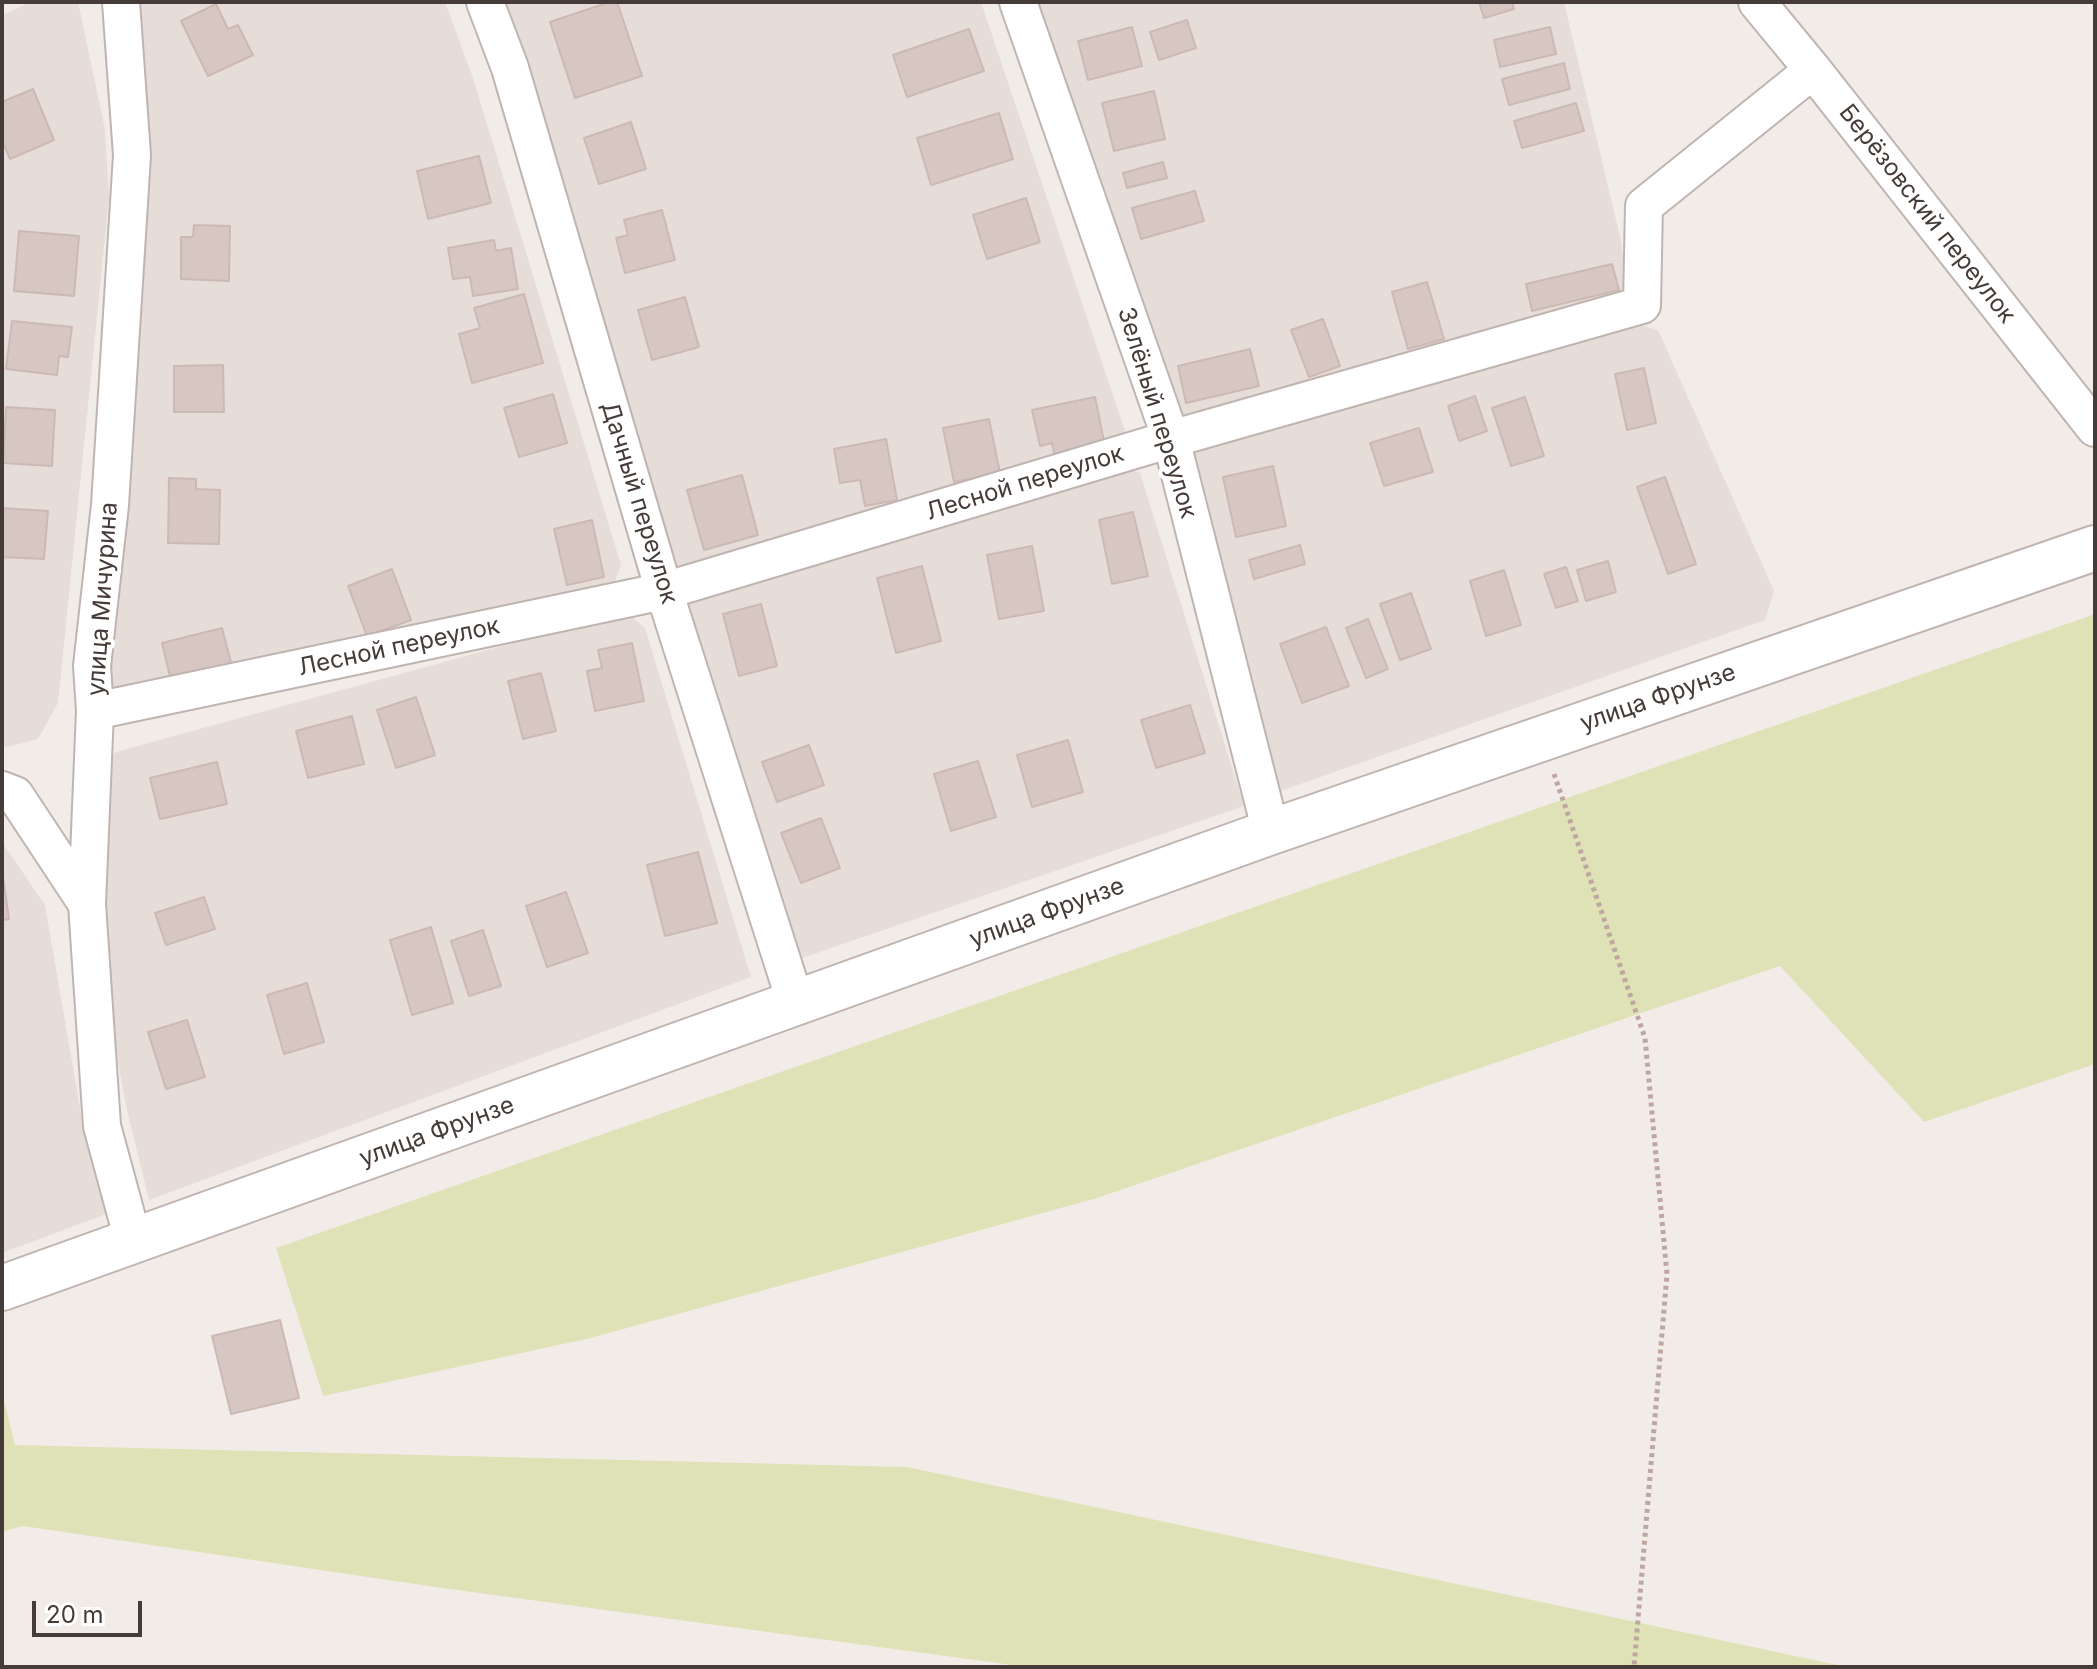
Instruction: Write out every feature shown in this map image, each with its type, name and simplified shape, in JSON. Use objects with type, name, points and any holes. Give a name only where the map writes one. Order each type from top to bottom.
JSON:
[{"type":"street","name":"улица Мичурина","points":[[121,2],[132,155],[110,505],[92,666],[95,711],[87,904],[102,1126],[133,1240]]},
{"type":"street","name":"Дачный переулок","points":[[485,2],[510,68],[664,591],[796,1004]]},
{"type":"street","name":"Зелёный переулок","points":[[1018,2],[1171,439],[1271,832]]},
{"type":"street","name":"Берёзовский переулок","points":[[1757,2],[2095,428]]},
{"type":"street","name":"Лесной переулок","points":[[95,711],[664,591],[1171,439],[1642,305],[1644,206],[1813,70]]},
{"type":"street","name":"улица Фрунзе","points":[[2,1288],[1271,832],[2095,548]]},
{"type":"street","points":[[2,790],[15,795],[87,904]]},
{"type":"path","points":[[1541,738],[1640,1023],[1646,1053],[1667,1274],[1634,1667]]},
{"type":"shaded area","points":[[31,2],[78,2],[105,129],[109,197],[58,703],[38,739],[2,748],[2,15]]},
{"type":"shaded area","points":[[112,2],[445,2],[473,78],[621,565],[614,584],[95,701],[142,164]]},
{"type":"shaded area","points":[[482,2],[981,2],[1125,431],[1116,450],[671,575]]},
{"type":"shaded area","points":[[1008,2],[1564,2],[1621,241],[1628,299],[1173,426]]},
{"type":"shaded area","points":[[1637,324],[1658,330],[1774,591],[1765,620],[1275,793],[1185,450]]},
{"type":"shaded area","points":[[1125,468],[1140,473],[1244,806],[773,968],[678,598]]},
{"type":"shaded area","points":[[626,612],[645,628],[751,977],[149,1200],[126,1106],[88,893],[94,775],[116,752]]},
{"type":"shaded area","points":[[2,842],[45,905],[82,1120],[109,1213],[2,1253]]},
{"type":"green space","points":[[2095,614],[2095,1064],[1924,1122],[1780,966],[1097,1198],[591,1338],[323,1396],[276,1248]]},
{"type":"green space","points":[[2,1392],[15,1445],[907,1467],[1847,1667],[1027,1667],[442,1588],[23,1526],[2,1532]]},
{"type":"building","points":[[617,2],[642,76],[575,98],[550,22]]},
{"type":"building","points":[[1479,2],[1512,2],[1514,9],[1484,18]]},
{"type":"building","points":[[216,4],[228,29],[238,25],[253,55],[208,76],[181,21]]},
{"type":"building","points":[[1187,20],[1196,48],[1159,60],[1150,32]]},
{"type":"building","points":[[1132,27],[1142,66],[1088,80],[1078,41]]},
{"type":"building","points":[[1550,27],[1556,54],[1500,67],[1494,40]]},
{"type":"building","points":[[969,29],[984,71],[907,97],[893,55]]},
{"type":"building","points":[[1564,63],[1570,89],[1509,105],[1502,79]]},
{"type":"building","points":[[33,89],[54,140],[10,159],[2,140],[2,102]]},
{"type":"building","points":[[1154,91],[1165,139],[1114,151],[1102,103]]},
{"type":"building","points":[[1576,103],[1584,131],[1522,148],[1514,121]]},
{"type":"building","points":[[999,113],[1013,159],[931,185],[917,138]]},
{"type":"building","points":[[631,122],[646,169],[599,184],[584,138]]},
{"type":"building","points":[[479,156],[491,203],[428,219],[417,171]]},
{"type":"building","points":[[1163,162],[1167,178],[1127,188],[1123,173]]},
{"type":"building","points":[[1195,191],[1204,221],[1141,239],[1132,208]]},
{"type":"building","points":[[1026,198],[1040,242],[987,259],[973,215]]},
{"type":"building","points":[[662,210],[675,260],[625,273],[616,238],[628,235],[624,220]]},
{"type":"building","points":[[194,225],[230,226],[229,281],[181,279],[181,237],[193,237]]},
{"type":"building","points":[[19,231],[79,236],[74,296],[14,291]]},
{"type":"building","points":[[494,240],[496,251],[511,248],[518,289],[473,296],[470,277],[453,279],[448,248]]},
{"type":"building","points":[[1612,264],[1619,290],[1532,311],[1526,284]]},
{"type":"building","points":[[1427,282],[1444,339],[1408,349],[1392,292]]},
{"type":"building","points":[[524,294],[543,363],[472,383],[459,334],[480,328],[474,308]]},
{"type":"building","points":[[685,297],[699,347],[652,360],[638,310]]},
{"type":"building","points":[[1323,319],[1340,366],[1309,377],[1291,330]]},
{"type":"building","points":[[12,321],[72,327],[68,357],[59,356],[57,375],[6,369]]},
{"type":"building","points":[[1250,349],[1259,386],[1186,403],[1178,366]]},
{"type":"building","points":[[223,365],[224,412],[174,412],[174,366]]},
{"type":"building","points":[[1644,368],[1656,423],[1627,430],[1615,374]]},
{"type":"building","points":[[553,394],[567,443],[519,457],[504,408]]},
{"type":"building","points":[[1475,396],[1487,431],[1459,441],[1448,406]]},
{"type":"building","points":[[1095,397],[1105,446],[1055,457],[1052,443],[1040,446],[1032,410]]},
{"type":"building","points":[[1525,397],[1544,456],[1511,466],[1492,408]]},
{"type":"building","points":[[6,407],[55,410],[52,466],[3,463]]},
{"type":"building","points":[[989,419],[1000,473],[954,482],[943,428]]},
{"type":"building","points":[[1419,428],[1433,472],[1384,486],[1370,443]]},
{"type":"building","points":[[886,439],[897,500],[865,506],[860,480],[840,483],[834,449]]},
{"type":"building","points":[[1273,466],[1286,526],[1236,537],[1223,477]]},
{"type":"building","points":[[742,475],[758,535],[704,550],[687,490]]},
{"type":"building","points":[[1665,477],[1696,564],[1668,574],[1637,487]]},
{"type":"building","points":[[169,478],[196,479],[196,489],[220,490],[219,544],[168,543]]},
{"type":"building","points":[[2,508],[48,511],[44,559],[2,557]]},
{"type":"building","points":[[1133,512],[1148,576],[1112,584],[1099,520]]},
{"type":"building","points":[[592,520],[604,577],[567,585],[554,529]]},
{"type":"building","points":[[1300,545],[1305,564],[1254,579],[1249,560]]},
{"type":"building","points":[[1032,546],[1044,611],[999,619],[987,555]]},
{"type":"building","points":[[1608,561],[1616,592],[1586,601],[1577,570]]},
{"type":"building","points":[[922,566],[941,641],[896,653],[877,578]]},
{"type":"building","points":[[1566,567],[1578,601],[1556,608],[1544,574]]},
{"type":"building","points":[[392,569],[411,620],[367,636],[348,586]]},
{"type":"building","points":[[1504,570],[1521,625],[1486,636],[1470,581]]},
{"type":"building","points":[[1411,593],[1431,649],[1400,660],[1380,604]]},
{"type":"building","points":[[761,604],[777,666],[739,676],[723,614]]},
{"type":"building","points":[[1368,619],[1388,669],[1366,678],[1346,628]]},
{"type":"building","points":[[1326,627],[1349,686],[1302,703],[1280,644]]},
{"type":"building","points":[[222,628],[234,674],[173,689],[162,643]]},
{"type":"building","points":[[632,643],[644,701],[595,711],[587,671],[602,668],[598,650]]},
{"type":"building","points":[[541,673],[556,731],[523,739],[508,681]]},
{"type":"building","points":[[416,697],[435,755],[396,768],[377,710]]},
{"type":"building","points":[[1190,705],[1205,753],[1156,768],[1141,720]]},
{"type":"building","points":[[352,716],[364,764],[308,778],[296,731]]},
{"type":"building","points":[[1068,740],[1083,792],[1032,807],[1017,755]]},
{"type":"building","points":[[809,745],[824,785],[777,802],[762,762]]},
{"type":"building","points":[[978,761],[996,817],[951,831],[934,774]]},
{"type":"building","points":[[217,762],[227,804],[160,819],[150,778]]},
{"type":"building","points":[[821,818],[840,868],[801,883],[781,833]]},
{"type":"building","points":[[698,852],[717,923],[665,936],[647,865]]},
{"type":"building","points":[[2,870],[9,919],[2,920]]},
{"type":"building","points":[[566,892],[588,953],[547,967],[526,906]]},
{"type":"building","points":[[204,897],[215,929],[166,945],[155,913]]},
{"type":"building","points":[[431,927],[453,1003],[412,1015],[390,940]]},
{"type":"building","points":[[483,930],[501,986],[469,996],[451,941]]},
{"type":"building","points":[[307,983],[324,1042],[284,1054],[267,995]]},
{"type":"building","points":[[187,1020],[205,1077],[166,1089],[148,1032]]},
{"type":"building","points":[[280,1320],[299,1398],[231,1414],[212,1336]]}]
